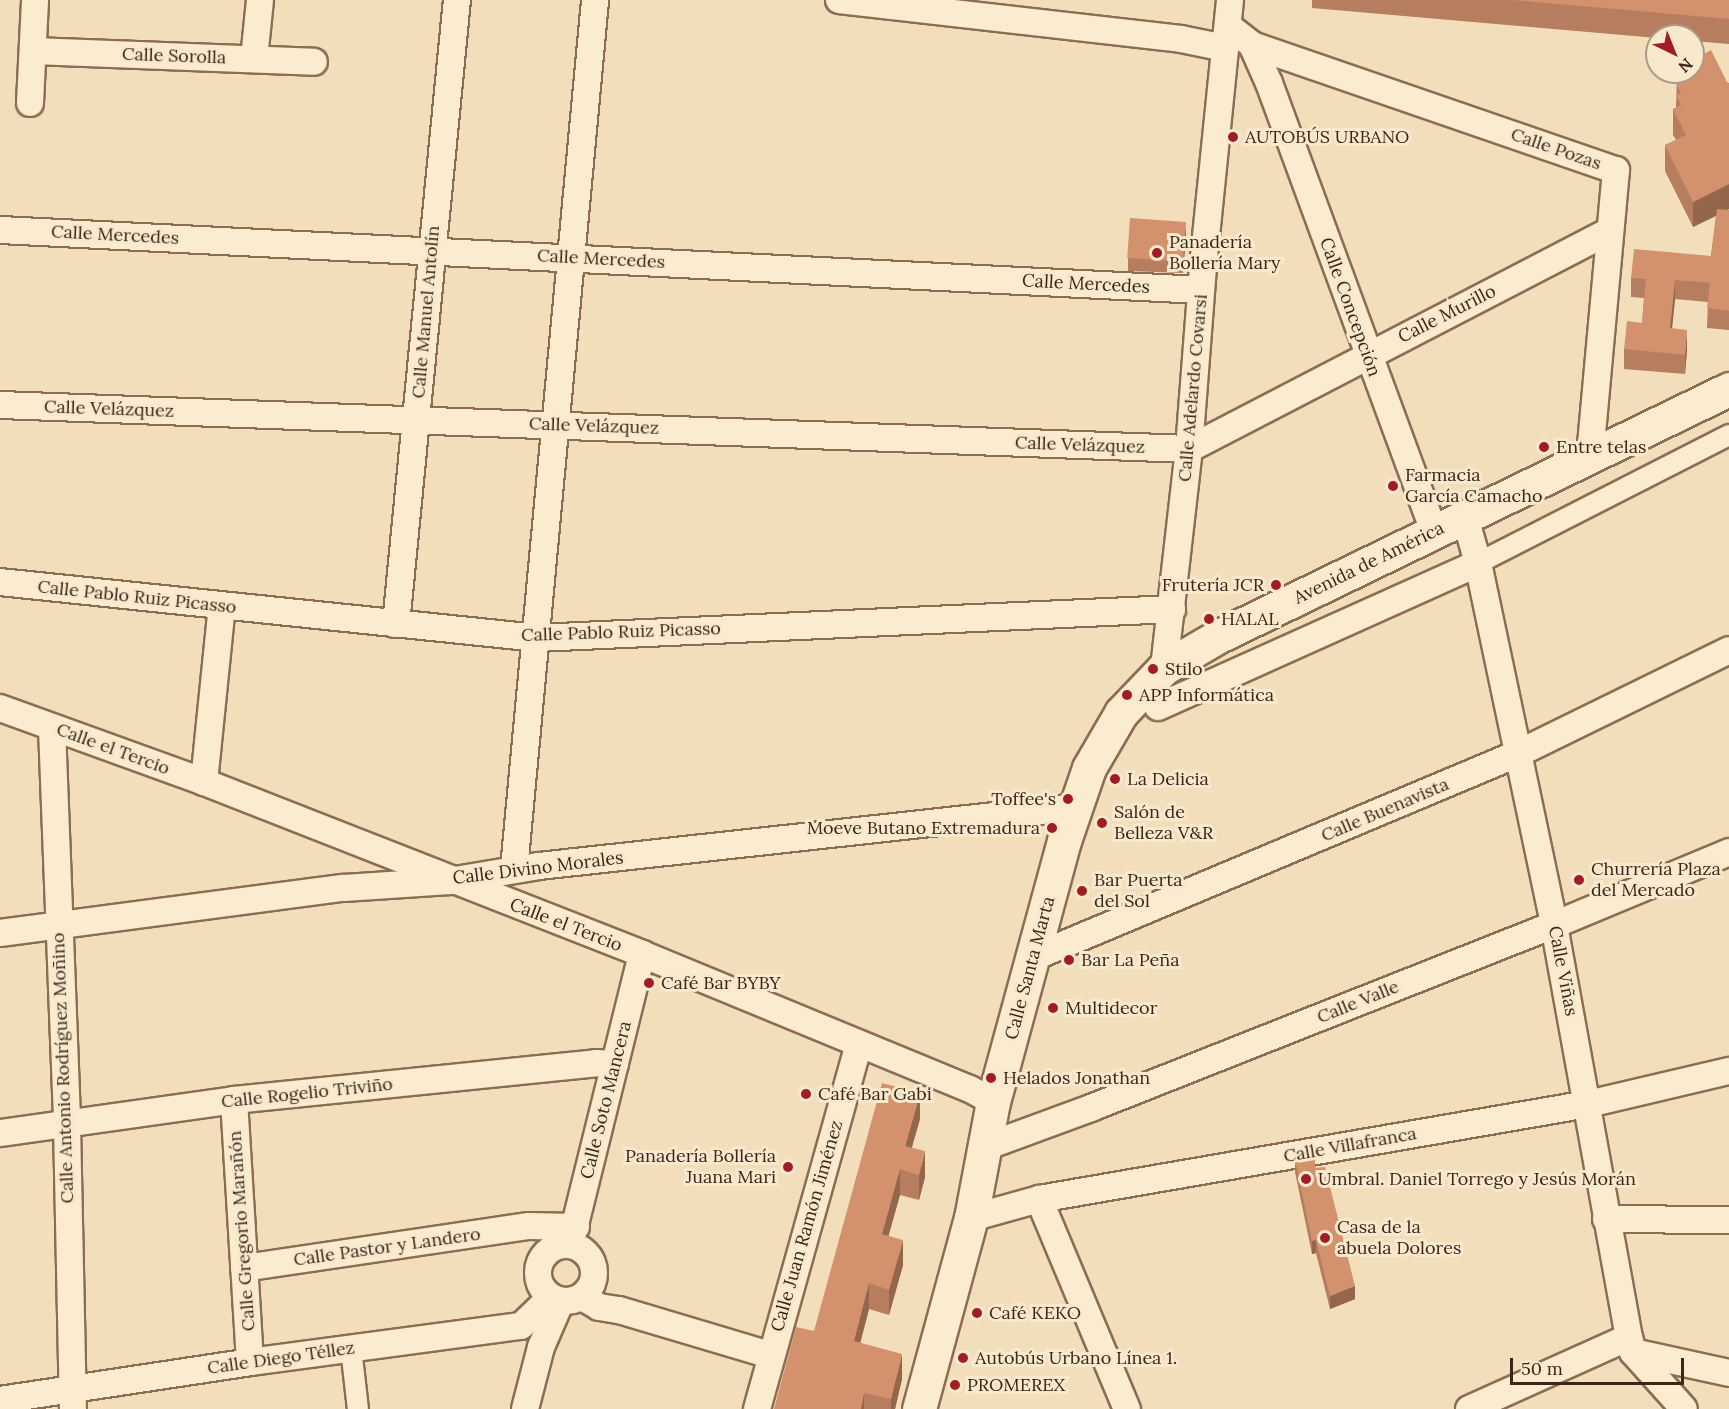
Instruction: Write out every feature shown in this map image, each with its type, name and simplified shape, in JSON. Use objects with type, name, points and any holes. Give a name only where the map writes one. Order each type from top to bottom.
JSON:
[{"type":"street","points":[[30,102],[35,0]]},
{"type":"street","points":[[254,59],[260,0]]},
{"type":"street","name":"Calle Manuel Antolín","points":[[396,624],[457,0]]},
{"type":"street","points":[[514,869],[558,425],[570,257],[596,0]]},
{"type":"street","points":[[839,0],[1181,39],[1227,37]]},
{"type":"street","name":"Calle Adelardo Covarsi","points":[[1164,668],[1189,449],[1201,290],[1230,0]]},
{"type":"street","name":"Calle Pozas","points":[[1227,37],[1616,170],[1590,456]]},
{"type":"street","name":"Calle Concepción","points":[[1252,45],[1269,83],[1434,531]]},
{"type":"street","name":"Calle Sorolla","points":[[33,51],[314,62]]},
{"type":"street","points":[[1222,83],[1244,72],[1257,73],[1269,83]]},
{"type":"street","name":"Calle Mercedes","points":[[0,230],[1201,290]]},
{"type":"street","name":"Calle Murillo","points":[[1189,449],[1367,354],[1610,231]]},
{"type":"street","name":"Avenida de América","points":[[1102,742],[1121,712],[1164,668],[1217,637],[1729,389]]},
{"type":"street","name":"Calle Velázquez","points":[[0,405],[1189,449]]},
{"type":"street","points":[[1158,707],[1478,563],[1729,435]]},
{"type":"street","name":"Calle Viñas","points":[[1465,517],[1478,563],[1554,925],[1588,1104],[1606,1219],[1631,1344]]},
{"type":"street","name":"Calle Pablo Ruiz Picasso","points":[[0,582],[537,638],[1172,609]]},
{"type":"street","points":[[204,782],[222,606]]},
{"type":"street","name":"Calle Buenavista","points":[[1034,957],[1517,754],[1729,650]]},
{"type":"street","name":"Calle el Tercio","points":[[0,708],[204,782],[450,881],[642,954],[970,1089],[993,1102]]},
{"type":"street","name":"Calle Antonio Rodríguez Moñino","points":[[51,728],[57,925],[67,1125],[73,1400]]},
{"type":"street","name":"Calle Santa Marta","points":[[919,1409],[971,1218],[993,1102],[1064,841],[1089,768],[1102,742]]},
{"type":"street","name":"Calle Divino Morales","points":[[0,933],[344,888],[450,881],[514,869],[1076,807]]},
{"type":"street","name":"Calle Valle","points":[[985,1147],[1091,1108],[1554,925],[1729,852]]},
{"type":"street","name":"Calle Soto Mancera","points":[[565,1241],[615,1064],[642,954]]},
{"type":"street","name":"Calle Juan Ramón Jiménez","points":[[757,1409],[770,1355],[859,1044]]},
{"type":"street","name":"Calle Rogelio Triviño","points":[[0,1133],[234,1100],[596,1063],[615,1064]]},
{"type":"street","name":"Calle Villafranca","points":[[971,1218],[1039,1199],[1588,1104],[1729,1071]]},
{"type":"street","name":"Calle Gregorio Marañón","points":[[234,1100],[250,1362]]},
{"type":"street","points":[[1039,1199],[1127,1409]]},
{"type":"street","points":[[1606,1219],[1729,1220]]},
{"type":"street","points":[[525,1409],[541,1347],[565,1298],[594,1279],[594,1267],[589,1256],[580,1248],[529,1226]]},
{"type":"street","name":"Calle Pastor y Landero","points":[[244,1268],[529,1226],[565,1241]]},
{"type":"street","points":[[565,1241],[542,1259],[539,1280],[543,1290],[770,1355]]},
{"type":"street","name":"Calle Diego Téllez","points":[[0,1400],[73,1400],[250,1362],[521,1326],[565,1298]]},
{"type":"street","points":[[1470,1409],[1631,1344],[1729,1373]]},
{"type":"street","points":[[1631,1344],[1684,1409]]},
{"type":"street","points":[[351,1348],[358,1409]]},
{"type":"building","points":[[1512,0],[1729,0],[1729,19]]},
{"type":"building","points":[[1711,50],[1729,83],[1729,184],[1693,202],[1665,145],[1686,135],[1673,109],[1681,105],[1676,95],[1681,93],[1676,84],[1705,84],[1705,53]]},
{"type":"building","points":[[1717,209],[1729,210],[1729,311],[1707,308],[1710,283],[1675,280],[1670,328],[1687,330],[1685,355],[1624,349],[1627,321],[1642,323],[1646,279],[1631,278],[1634,249],[1711,256]]},
{"type":"building","name":"Panadería Bollería Mary","points":[[1130,218],[1186,222],[1183,262],[1127,258]]},
{"type":"building","points":[[882,1083],[920,1093],[905,1146],[925,1151],[919,1175],[900,1169],[882,1234],[903,1240],[889,1290],[869,1283],[854,1341],[902,1354],[891,1399],[864,1393],[861,1409],[774,1409],[796,1327],[814,1331]]},
{"type":"building","name":"Casa de la abuela Dolores","points":[[1315,1157],[1315,1168],[1325,1167],[1355,1286],[1330,1296],[1316,1240],[1312,1241],[1295,1159]]},
{"type":"place","name":"AUTOBÚS URBANO","points":[[1233,137]]},
{"type":"place","name":"Panadería Bollería Mary","points":[[1157,253]]},
{"type":"place","name":"Entre telas","points":[[1544,447]]},
{"type":"place","name":"Farmacia García Camacho","points":[[1393,486]]},
{"type":"place","name":"Frutería JCR","points":[[1276,585]]},
{"type":"place","name":"HALAL","points":[[1209,619]]},
{"type":"place","name":"Stilo","points":[[1153,669]]},
{"type":"place","name":"APP Informática","points":[[1127,695]]},
{"type":"place","name":"La Delicia","points":[[1115,779]]},
{"type":"place","name":"Toffee's","points":[[1068,799]]},
{"type":"place","name":"Salón de Belleza V&R","points":[[1102,823]]},
{"type":"place","name":"Moeve Butano Extremadura","points":[[1052,828]]},
{"type":"place","name":"Churrería Plaza del Mercado","points":[[1579,880]]},
{"type":"place","name":"Bar Puerta del Sol","points":[[1082,891]]},
{"type":"place","name":"Bar La Peña","points":[[1069,960]]},
{"type":"place","name":"Café Bar BYBY","points":[[649,983]]},
{"type":"place","name":"Multidecor","points":[[1053,1008]]},
{"type":"place","name":"Helados Jonathan","points":[[991,1078]]},
{"type":"place","name":"Café Bar Gabi","points":[[806,1094]]},
{"type":"place","name":"Panadería Bollería Juana Mari","points":[[788,1167]]},
{"type":"place","name":"Umbral. Daniel Torrego y Jesús Morán","points":[[1306,1179]]},
{"type":"place","name":"Casa de la abuela Dolores","points":[[1325,1238]]},
{"type":"place","name":"Café KEKO","points":[[977,1313]]},
{"type":"place","name":"Autobús Urbano Línea 1.","points":[[963,1358]]},
{"type":"place","name":"PROMEREX","points":[[955,1385]]}]
